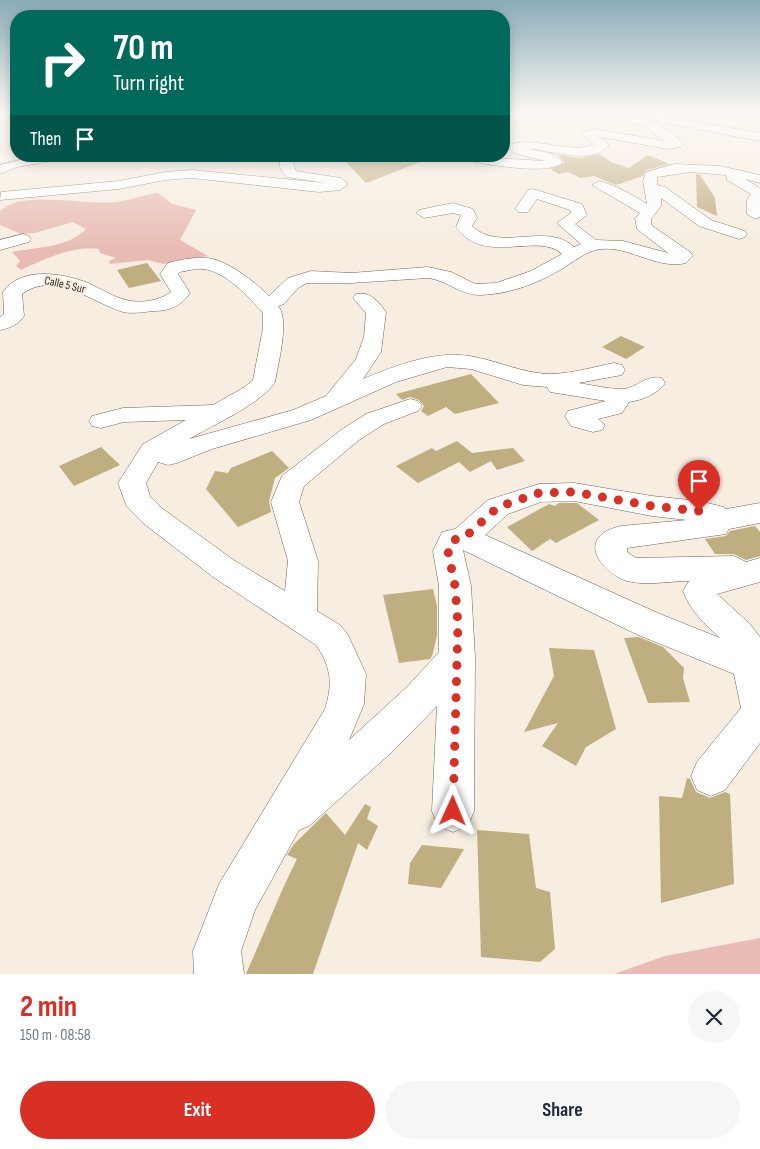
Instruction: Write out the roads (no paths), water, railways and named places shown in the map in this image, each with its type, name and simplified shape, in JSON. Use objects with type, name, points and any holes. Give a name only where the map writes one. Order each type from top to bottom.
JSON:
[{"type":"street","points":[[510,161],[554,164],[556,162],[552,158]]},
{"type":"street","points":[[0,170],[18,162]]},
{"type":"street","points":[[14,164],[25,162]]},
{"type":"street","points":[[0,197],[119,185],[165,176],[210,176],[319,188],[341,184],[336,181],[292,174],[286,166],[286,162]]},
{"type":"street","points":[[141,165],[168,169]]},
{"type":"street","points":[[99,175],[168,169],[202,170],[211,172],[210,176]]},
{"type":"street","points":[[695,169],[720,179]]},
{"type":"street","points":[[695,169],[729,176],[745,182],[759,193],[754,200],[755,214]]},
{"type":"street","points":[[219,974],[217,951],[235,900],[342,716],[350,693],[348,668],[341,651],[328,636],[224,569],[153,516],[137,500],[132,483],[141,466],[152,450],[251,393],[264,382],[274,328],[273,312],[265,302],[277,300],[287,286],[315,276],[350,278],[386,272],[434,273],[449,277],[460,286],[470,289],[510,287],[523,283],[592,245],[613,245],[676,260],[683,259],[684,256],[676,248],[646,229],[642,221],[650,213],[656,202],[648,181],[651,175],[658,172],[695,169],[730,172],[760,179]]},
{"type":"street","points":[[648,181],[692,197]]},
{"type":"street","points":[[648,181],[705,223],[739,234]]},
{"type":"street","points":[[600,185],[622,195],[650,213]]},
{"type":"street","points":[[523,209],[533,193],[577,208],[578,214],[564,222],[592,245]]},
{"type":"street","points":[[424,213],[462,209],[468,212],[469,218],[464,226],[476,236],[504,242],[553,243],[562,245],[572,256]]},
{"type":"street","points":[[0,245],[23,239]]},
{"type":"street","name":"Calle 5 Sur","points":[[0,324],[8,322],[14,316],[12,292],[23,284],[39,280],[79,286],[128,308],[166,305],[181,293],[169,274],[174,267],[206,263],[232,275],[265,302]]},
{"type":"street","points":[[336,401],[340,389],[358,373],[370,356],[375,333],[376,312],[363,298]]},
{"type":"street","points":[[141,466],[203,443],[302,415],[397,374],[446,360],[473,363],[523,378],[551,381],[614,370]]},
{"type":"street","points":[[543,380],[559,388],[620,396],[635,394],[654,383]]},
{"type":"street","points":[[593,425],[580,421],[577,416],[614,408],[620,396]]},
{"type":"street","points":[[300,618],[302,561],[284,502],[292,482],[356,431],[375,419],[410,406]]},
{"type":"street","points":[[101,421],[123,415],[218,412]]},
{"type":"street","points":[[453,811],[457,657],[455,586],[448,551],[453,540],[464,538],[498,507],[539,493],[574,492],[652,506],[699,511],[714,514],[719,521]]},
{"type":"street","points":[[719,521],[760,513]]},
{"type":"street","points":[[719,521],[716,527],[669,530],[621,537],[611,543],[613,557],[630,570],[652,571],[692,567],[760,569]]},
{"type":"street","points":[[464,538],[648,624],[734,659],[748,662]]},
{"type":"street","points":[[748,662],[754,656],[737,633],[714,615],[702,599],[699,591],[708,583],[728,580],[760,569]]},
{"type":"street","points":[[282,821],[359,758],[435,685],[457,657]]},
{"type":"street","points":[[711,776],[760,713],[748,662]]}]
